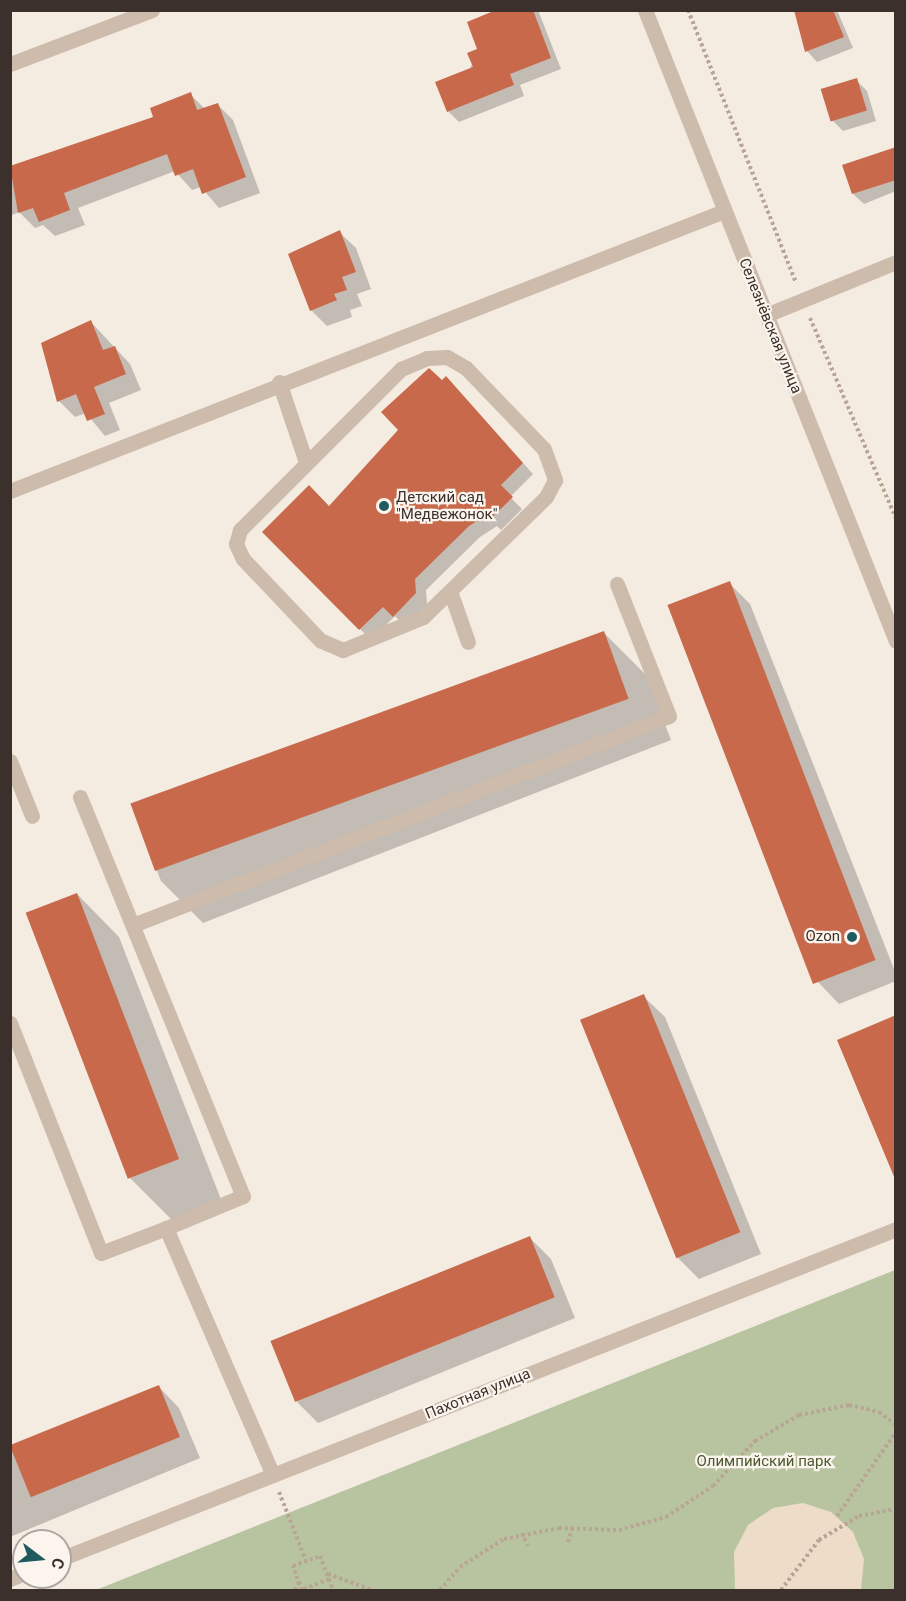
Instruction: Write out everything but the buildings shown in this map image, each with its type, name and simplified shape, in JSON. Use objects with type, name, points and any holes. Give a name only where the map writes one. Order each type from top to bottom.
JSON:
[{"type":"street","points":[[10,64],[152,10]]},
{"type":"street","name":"Селезнёвская улица","points":[[645,10],[896,641]]},
{"type":"street","points":[[10,490],[279,382],[724,211]]},
{"type":"street","points":[[766,315],[896,262]]},
{"type":"street","points":[[447,357],[466,368],[544,449],[555,480],[546,497],[423,617],[343,650],[320,640],[243,559],[236,544],[251,515],[306,462],[401,369],[427,358],[447,357]]},
{"type":"street","points":[[279,382],[306,462]]},
{"type":"street","points":[[133,925],[669,716],[617,584]]},
{"type":"street","points":[[450,591],[468,642]]},
{"type":"street","points":[[10,761],[32,816]]},
{"type":"street","points":[[10,1023],[101,1254],[243,1196],[80,797]]},
{"type":"street","points":[[166,1228],[273,1475]]},
{"type":"street","name":"Пахотная улица","points":[[72,1554],[896,1229]]},
{"type":"path","points":[[688,10],[802,300],[896,519]]},
{"type":"path","points":[[440,1590],[475,1555],[522,1533],[572,1529],[619,1530],[666,1517],[713,1486],[754,1441],[798,1415],[849,1405],[879,1412],[896,1425]]},
{"type":"path","points":[[837,1516],[896,1432]]},
{"type":"path","points":[[273,1475],[306,1561]]},
{"type":"path","points":[[781,1590],[819,1540],[859,1516],[896,1509]]},
{"type":"path","points":[[568,1542],[572,1529]]},
{"type":"path","points":[[522,1533],[528,1546]]},
{"type":"path","points":[[329,1579],[302,1590],[293,1566],[320,1556],[329,1579],[333,1590]]},
{"type":"path","points":[[327,1574],[372,1590]]},
{"type":"path","points":[[295,1590],[299,1581]]},
{"type":"green space","name":"Олимпийский парк","points":[[895,1270],[895,1590],[96,1590]]},
{"type":"shaded area","points":[[803,1503],[831,1512],[853,1532],[864,1559],[861,1590],[735,1590],[734,1552],[748,1525],[773,1508]]},
{"type":"place","name":"Детский сад \"Медвежонок\"","points":[[384,506]]},
{"type":"place","name":"Ozon","points":[[852,937]]}]
